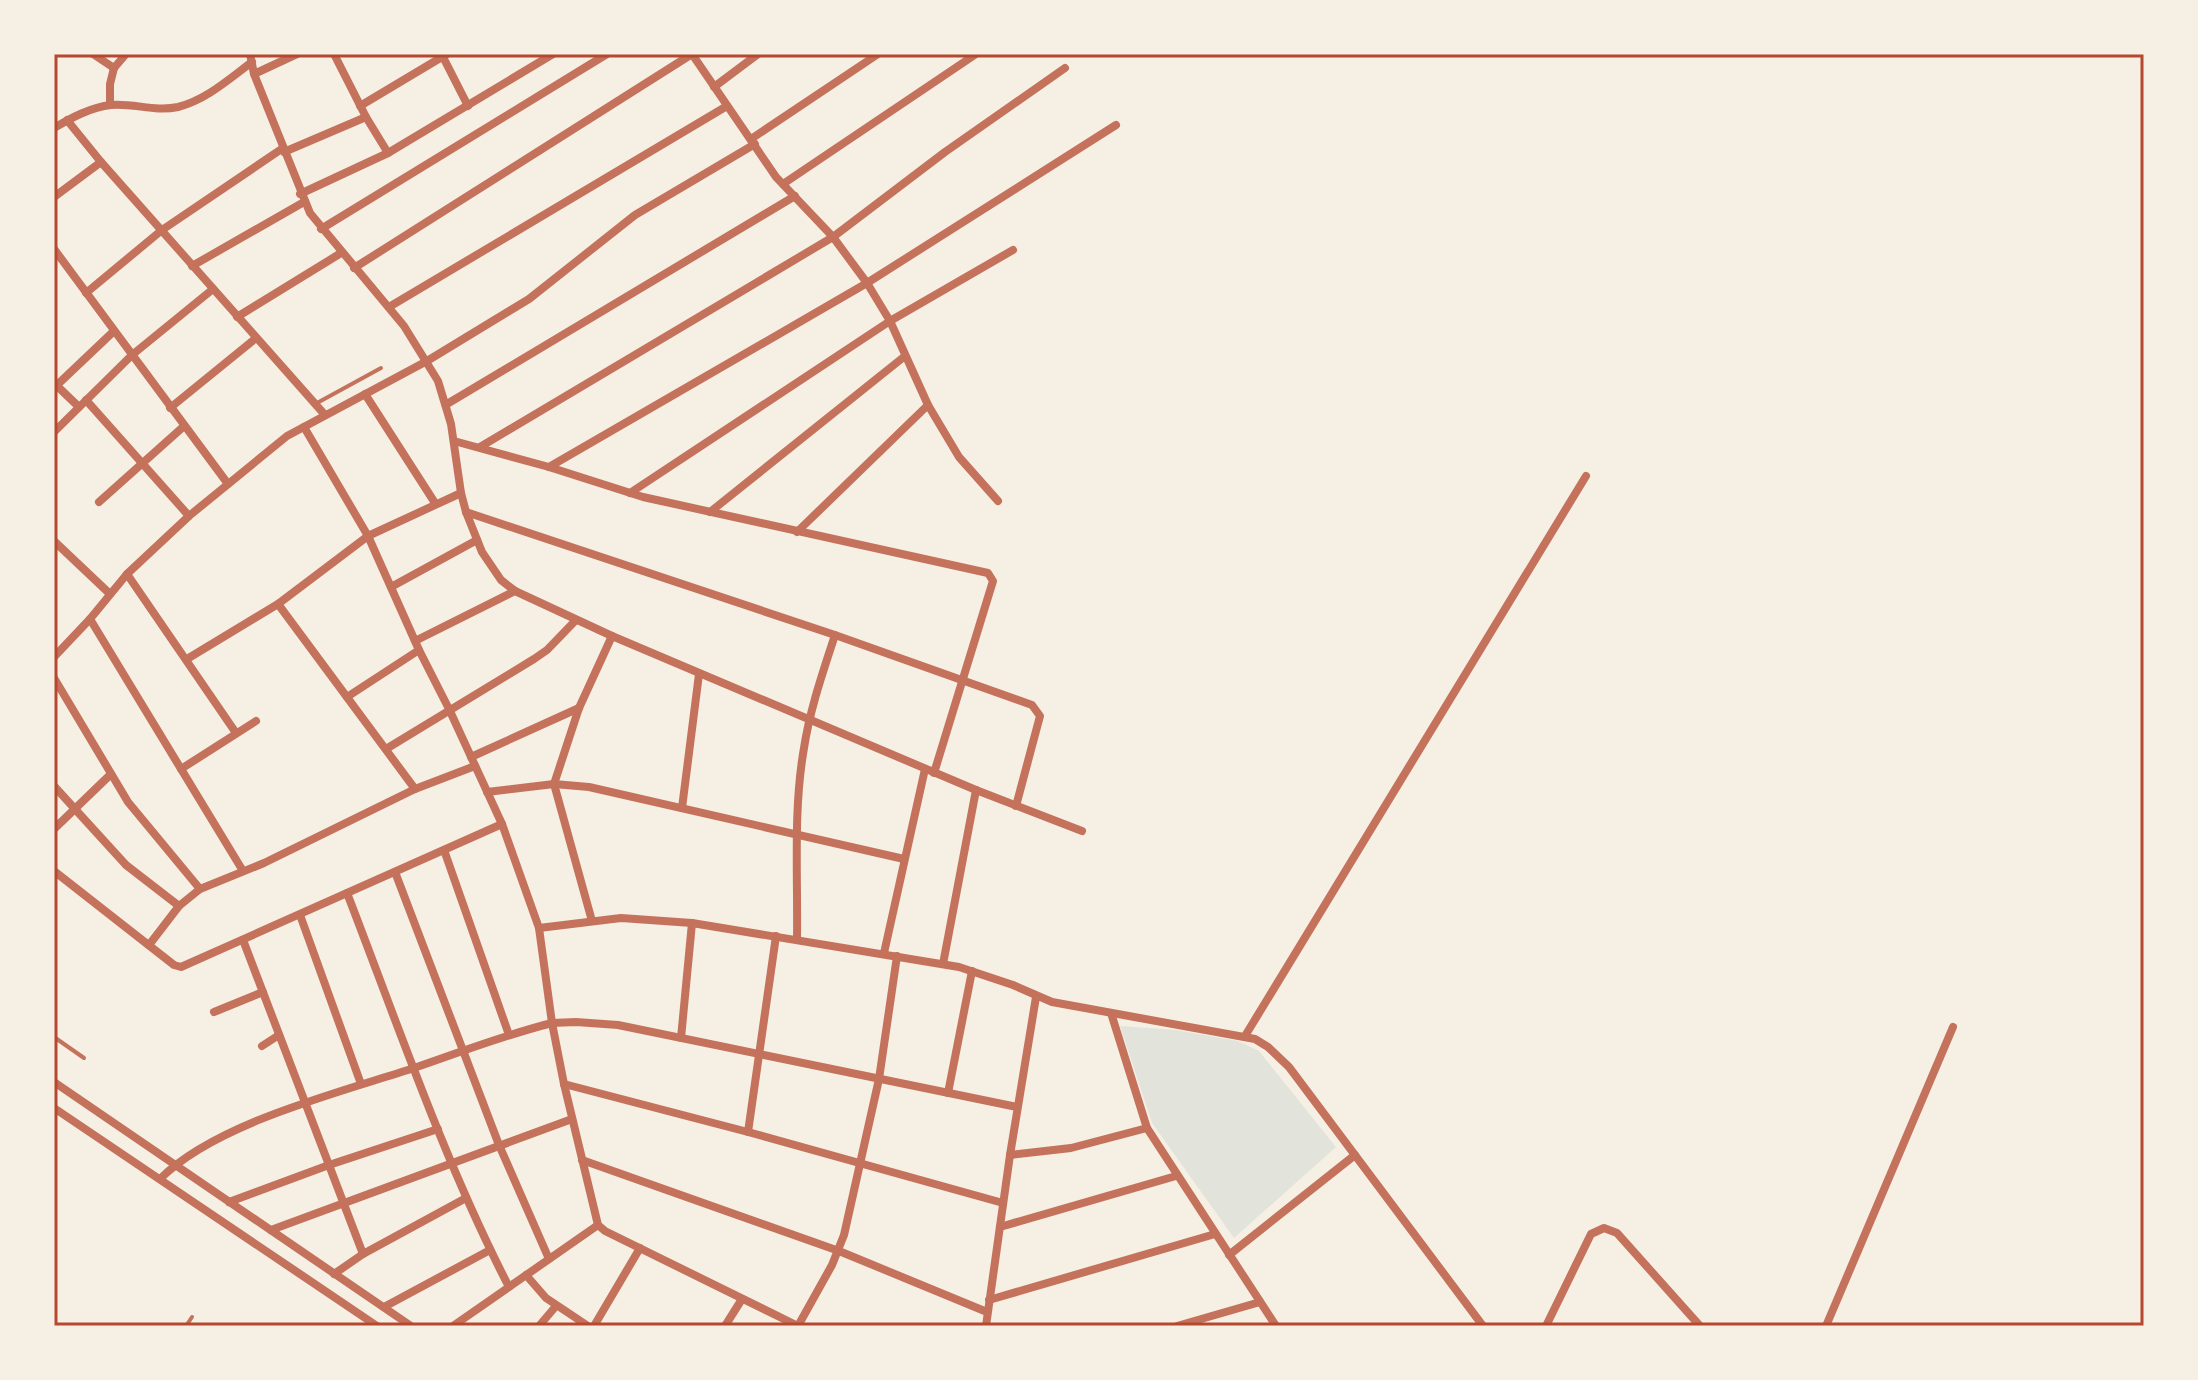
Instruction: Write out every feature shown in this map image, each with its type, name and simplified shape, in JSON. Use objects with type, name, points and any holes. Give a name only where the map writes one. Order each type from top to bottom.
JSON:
[{"type":"street","points":[[93,54],[114,68]]},
{"type":"street","points":[[110,105],[114,68],[126,54]]},
{"type":"street","points":[[254,74],[297,54]]},
{"type":"street","points":[[334,54],[388,153]]},
{"type":"street","points":[[192,266],[302,198],[388,153],[553,54]]},
{"type":"street","points":[[321,229],[607,54]]},
{"type":"street","points":[[354,268],[692,54],[783,184],[833,237],[867,283],[890,321],[928,405],[959,457],[998,501]]},
{"type":"street","points":[[714,87],[758,54]]},
{"type":"street","points":[[56,649],[90,619],[127,574],[189,516],[272,447],[427,361],[529,299],[635,215],[753,142],[878,54]]},
{"type":"street","points":[[783,184],[976,54]]},
{"type":"street","points":[[360,106],[444,55],[468,106]]},
{"type":"street","points":[[251,58],[254,74],[302,198],[321,229],[389,307],[427,361],[447,404],[466,512],[495,574],[515,591],[612,636],[930,771],[1082,831]]},
{"type":"street","points":[[54,128],[67,120],[110,105],[156,110],[180,107],[219,87],[251,58]]},
{"type":"street","points":[[480,447],[833,237],[945,152],[1065,68]]},
{"type":"street","points":[[389,307],[727,106]]},
{"type":"street","points":[[86,293],[162,230],[284,150],[366,117]]},
{"type":"street","points":[[67,120],[325,415]]},
{"type":"street","points":[[549,467],[867,283],[1116,125]]},
{"type":"street","points":[[54,197],[101,162]]},
{"type":"street","points":[[447,404],[795,196]]},
{"type":"street","points":[[54,249],[228,484]]},
{"type":"street","points":[[630,493],[890,321],[1013,250]]},
{"type":"street","points":[[237,317],[341,253]]},
{"type":"street","points":[[56,427],[132,355],[213,289]]},
{"type":"street","points":[[114,331],[55,385],[82,403],[189,516]]},
{"type":"street","points":[[170,408],[256,338]]},
{"type":"street","points":[[710,512],[905,356]]},
{"type":"street","points":[[365,394],[435,503]]},
{"type":"street","points":[[797,532],[928,405]]},
{"type":"street","points":[[99,502],[183,427]]},
{"type":"street","points":[[304,427],[368,536],[502,824],[539,928],[564,1084],[598,1225],[798,1326],[839,1251],[879,1079],[897,956]]},
{"type":"street","points":[[454,441],[630,493],[986,571],[991,575],[993,581],[963,681],[930,771],[904,859],[884,953]]},
{"type":"street","points":[[1245,1036],[1586,476]]},
{"type":"street","points":[[187,659],[278,604],[368,536],[461,493]]},
{"type":"street","points":[[466,512],[835,635],[1032,705],[1040,716],[1016,806]]},
{"type":"street","points":[[391,587],[477,540]]},
{"type":"street","points":[[54,541],[110,594]]},
{"type":"street","points":[[127,574],[236,733]]},
{"type":"street","points":[[347,697],[417,646],[515,591]]},
{"type":"street","points":[[278,604],[415,789]]},
{"type":"street","points":[[90,619],[243,871]]},
{"type":"street","points":[[386,749],[534,659],[576,620]]},
{"type":"street","points":[[797,939],[800,780],[809,720],[835,635]]},
{"type":"street","points":[[592,921],[554,784],[579,708],[612,636]]},
{"type":"street","points":[[682,808],[699,674]]},
{"type":"street","points":[[54,678],[145,826],[200,889]]},
{"type":"street","points":[[149,945],[179,906],[200,889],[415,789],[579,708]]},
{"type":"street","points":[[181,769],[256,721]]},
{"type":"street","points":[[54,829],[111,774]]},
{"type":"street","points":[[487,792],[554,784],[589,787],[904,859]]},
{"type":"street","points":[[54,786],[126,865],[179,906]]},
{"type":"street","points":[[943,964],[976,790]]},
{"type":"street","points":[[54,871],[174,965],[184,966],[502,824]]},
{"type":"street","points":[[444,850],[509,1035]]},
{"type":"street","points":[[395,872],[499,1145],[549,1259]]},
{"type":"street","points":[[347,893],[466,1198],[509,1287]]},
{"type":"street","points":[[300,915],[361,1084]]},
{"type":"street","points":[[539,928],[652,918],[797,939],[943,964],[1013,985],[1036,997],[1245,1036],[1268,1047],[1289,1067],[1483,1326]]},
{"type":"street","points":[[681,1038],[692,923]]},
{"type":"street","points":[[748,1132],[776,936]]},
{"type":"street","points":[[243,940],[363,1254]]},
{"type":"street","points":[[948,1093],[972,971]]},
{"type":"street","points":[[214,1012],[263,992]]},
{"type":"street","points":[[986,1326],[1036,997]]},
{"type":"street","points":[[1111,1013],[1147,1128],[1276,1326]]},
{"type":"street","points":[[160,1179],[174,1164],[234,1130],[361,1084],[552,1023],[618,1025],[1017,1107]]},
{"type":"street","points":[[1826,1326],[1953,1027]]},
{"type":"street","points":[[262,1046],[279,1035]]},
{"type":"street","points":[[54,1082],[411,1326]]},
{"type":"street","points":[[564,1084],[1003,1203]]},
{"type":"street","points":[[54,1108],[377,1326]]},
{"type":"street","points":[[271,1230],[572,1119]]},
{"type":"street","points":[[1010,1155],[1071,1148],[1147,1128]]},
{"type":"street","points":[[229,1202],[438,1129]]},
{"type":"street","points":[[1229,1255],[1355,1155]]},
{"type":"street","points":[[582,1160],[839,1251],[987,1312]]},
{"type":"street","points":[[1000,1227],[1176,1176]]},
{"type":"street","points":[[334,1274],[363,1254],[466,1198]]},
{"type":"street","points":[[453,1326],[598,1225]]},
{"type":"street","points":[[1546,1326],[1591,1234],[1604,1228],[1617,1233],[1700,1326]]},
{"type":"street","points":[[989,1300],[1215,1234]]},
{"type":"street","points":[[526,1275],[556,1306],[591,1326],[640,1248]]},
{"type":"street","points":[[384,1307],[490,1250]]},
{"type":"street","points":[[725,1326],[742,1299]]},
{"type":"street","points":[[1177,1326],[1260,1302]]},
{"type":"street","points":[[539,1326],[556,1306]]},
{"type":"lane","points":[[315,404],[381,368]]},
{"type":"lane","points":[[54,1037],[84,1058]]},
{"type":"lane","points":[[186,1326],[192,1317]]},
{"type":"shaded area","points":[[1120,1026],[1176,1030],[1238,1041],[1259,1051],[1336,1147],[1234,1238],[1152,1123]]}]
